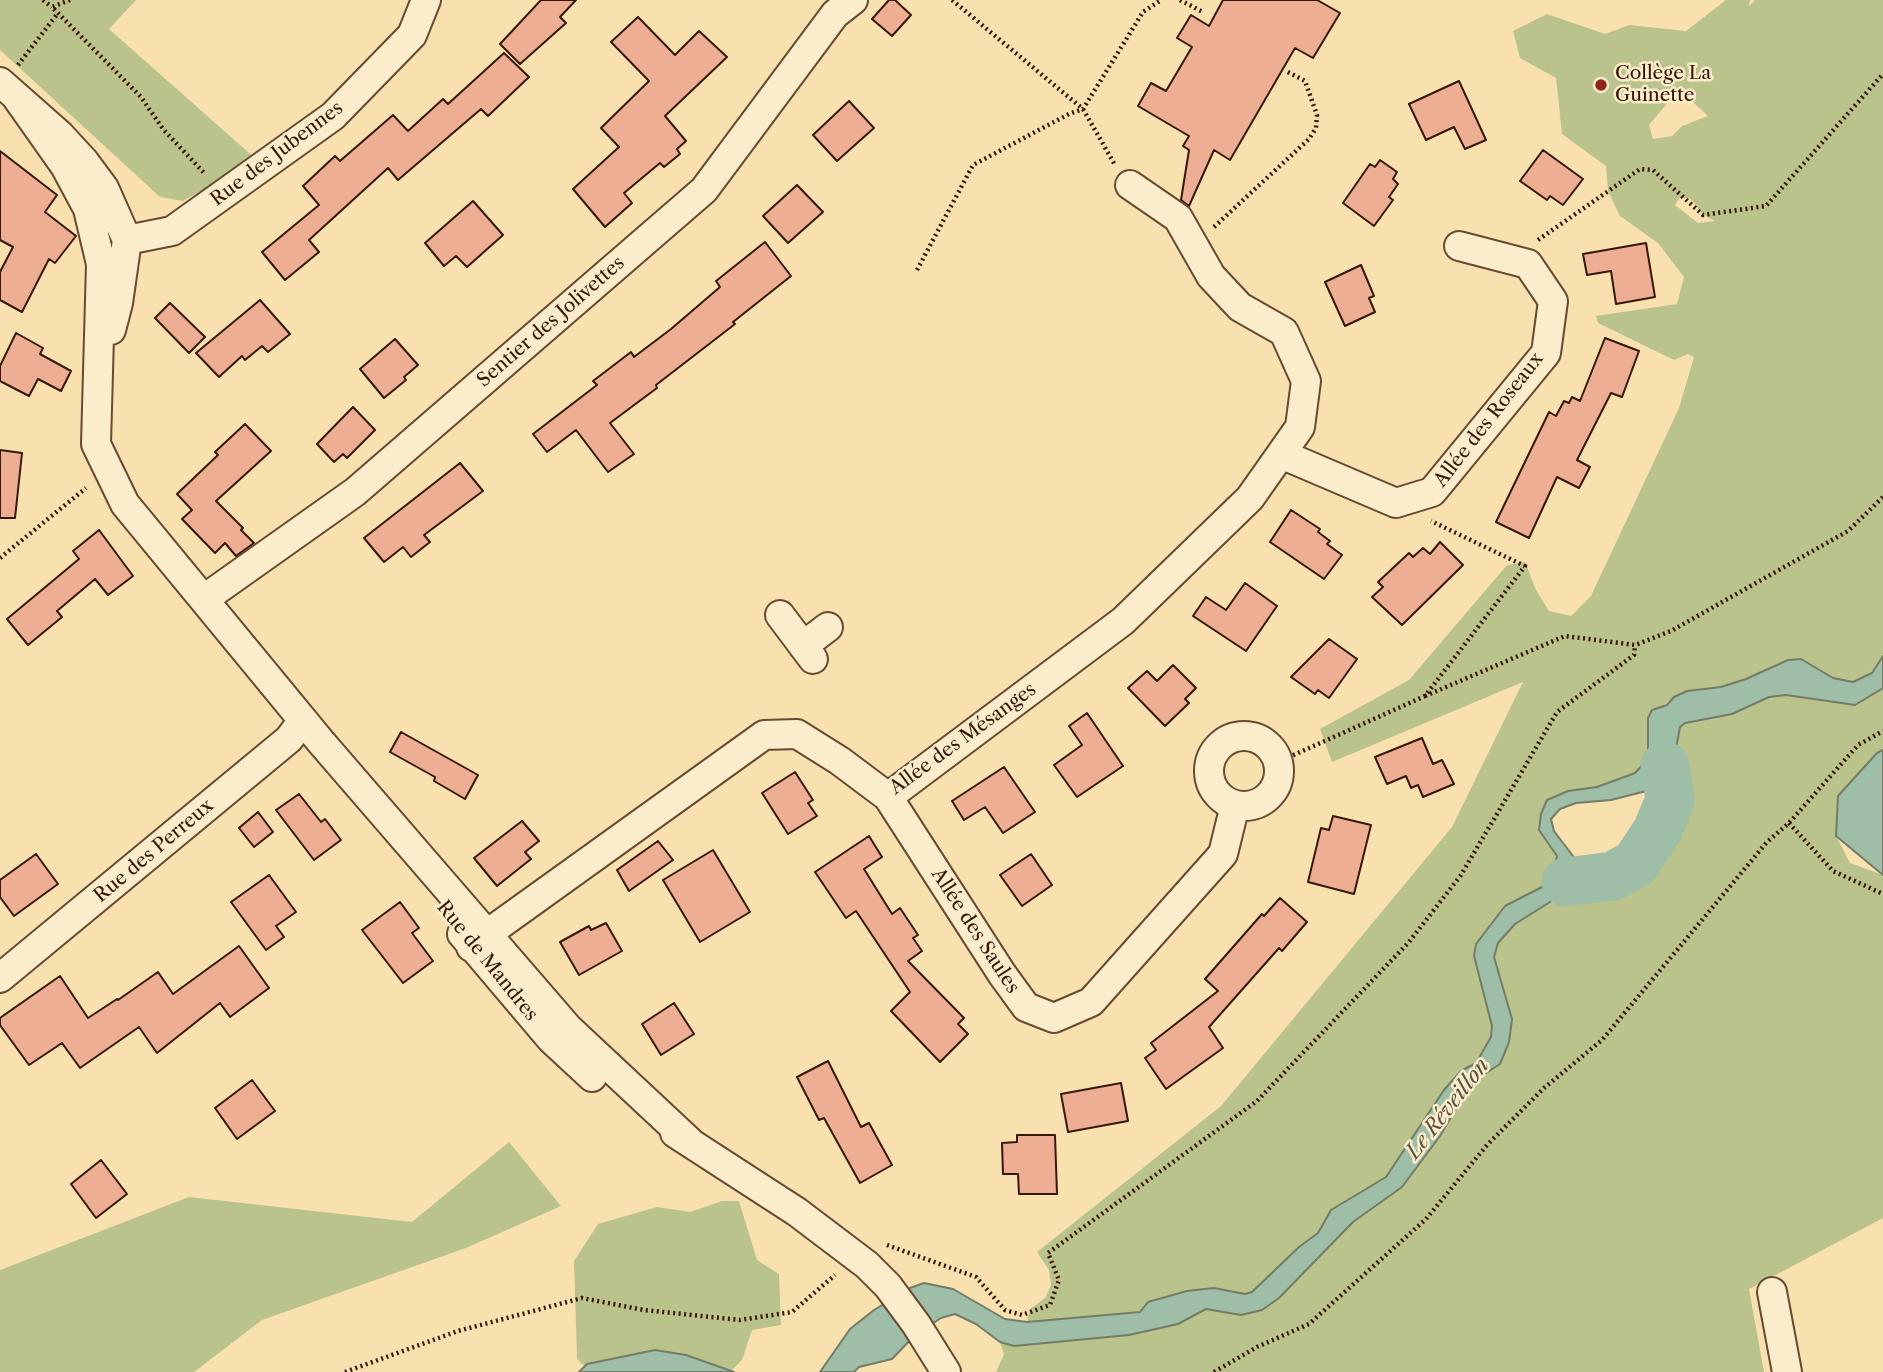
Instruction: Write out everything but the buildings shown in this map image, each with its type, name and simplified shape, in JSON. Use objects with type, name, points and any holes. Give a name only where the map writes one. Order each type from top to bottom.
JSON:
[{"type":"street","name":"Rue des Jubennes","points":[[127,240],[172,231],[333,116],[412,35],[426,0]]},
{"type":"street","name":"Sentier des Jolivettes","points":[[204,599],[355,492],[704,190],[835,14],[853,0]]},
{"type":"street","points":[[7,88],[60,135],[84,161],[104,188],[127,240]]},
{"type":"street","name":"Rue de Mandres","points":[[7,88],[65,166],[88,209],[102,264],[96,444],[125,504],[479,940],[551,1039],[610,1094],[690,1142],[863,1258],[909,1314],[946,1372]]},
{"type":"street","name":"Allée des Mésanges","points":[[479,940],[764,735],[797,734],[840,761],[888,797],[1123,621],[1250,498],[1300,427],[1306,381],[1284,332],[1240,306],[1211,276],[1178,218],[1130,185]]},
{"type":"street","name":"Rue de Mandres","points":[[96,383],[118,303],[127,240]]},
{"type":"street","name":"Allée des Roseaux","points":[[1396,503],[1433,492],[1546,353],[1553,301],[1528,264],[1459,246]]},
{"type":"street","points":[[1281,453],[1396,503]]},
{"type":"street","points":[[780,615],[808,652],[828,627]]},
{"type":"street","name":"Rue des Perreux","points":[[0,978],[289,739],[303,720]]},
{"type":"street","points":[[1253,737],[1264,742],[1278,762],[1276,786],[1269,796],[1259,803],[1235,805],[1223,800],[1209,780],[1211,756],[1218,746],[1228,739],[1253,737]]},
{"type":"street","name":"Allée des Saules","points":[[888,797],[1026,1007],[1054,1018],[1091,1002],[1223,853],[1235,805]]},
{"type":"street","points":[[1772,1292],[1787,1372]]},
{"type":"path","points":[[43,0],[141,97],[163,129],[213,182]]},
{"type":"path","points":[[52,7],[70,0]]},
{"type":"path","points":[[952,0],[1083,109],[1111,159],[1130,185]]},
{"type":"path","points":[[917,270],[973,165],[1083,109],[1143,12],[1161,0]]},
{"type":"path","points":[[1180,0],[1203,12]]},
{"type":"path","points":[[7,88],[58,13]]},
{"type":"path","points":[[1194,244],[1207,235],[1309,139],[1316,128],[1317,115],[1305,81],[1286,71]]},
{"type":"path","points":[[1513,260],[1530,245],[1640,169],[1653,170],[1703,215],[1766,206],[1883,74]]},
{"type":"path","points":[[0,558],[108,469]]},
{"type":"path","points":[[1278,762],[1565,636],[1635,645],[1671,631],[1848,531],[1883,497]]},
{"type":"path","points":[[1396,503],[1525,566],[1425,696]]},
{"type":"path","points":[[345,1372],[458,1331],[582,1298],[644,1310],[740,1320],[792,1312],[863,1258],[976,1278],[1005,1310],[1022,1315],[1049,1305],[1059,1280],[1048,1253],[1257,1101],[1409,942],[1461,875],[1557,712],[1634,655],[1635,645]]},
{"type":"path","points":[[1214,1372],[1256,1347],[1309,1324],[1426,1219],[1487,1145],[1544,1088],[1602,1040],[1767,842],[1789,823],[1858,745],[1883,731]]},
{"type":"path","points":[[1789,823],[1833,871],[1883,894]]},
{"type":"green space","points":[[0,0],[136,0],[109,29],[257,160],[183,201],[160,197],[0,50]]},
{"type":"green space","points":[[1726,0],[1750,0],[1749,6],[1755,0],[1883,0],[1883,656],[1872,673],[1853,682],[1833,678],[1801,659],[1721,687],[1687,691],[1674,697],[1648,718],[1648,759],[1635,773],[1597,787],[1568,791],[1539,830],[1557,856],[1554,873],[1542,887],[1505,907],[1474,956],[1492,1026],[1491,1036],[1475,1063],[1461,1071],[1444,1090],[1386,1177],[1331,1210],[1318,1233],[1299,1247],[1252,1292],[1245,1294],[1214,1288],[1187,1291],[1148,1302],[1140,1312],[1027,1322],[1030,1309],[1045,1298],[1051,1285],[1049,1270],[1037,1252],[1221,1106],[1452,827],[1523,682],[1332,762],[1320,729],[1409,680],[1507,565],[1525,562],[1536,590],[1549,611],[1571,616],[1591,596],[1679,408],[1694,357],[1688,354],[1674,360],[1598,323],[1596,316],[1677,304],[1684,277],[1658,243],[1620,216],[1608,191],[1606,166],[1562,134],[1556,78],[1520,58],[1513,31],[1547,14],[1605,34],[1629,25],[1686,31]],"holes":[[[1682,92],[1708,116],[1682,126],[1672,136],[1653,139],[1649,125],[1670,100]],[[1680,197],[1691,199],[1703,215],[1715,221],[1698,223],[1675,205]]]},
{"type":"green space","points":[[1883,688],[1883,750],[1877,753],[1836,836],[1850,863],[1883,875],[1883,1218],[1749,1289],[1764,1372],[996,1372],[1004,1354],[1000,1342],[1014,1346],[1129,1335],[1178,1324],[1206,1309],[1241,1315],[1262,1310],[1278,1298],[1353,1222],[1402,1187],[1440,1136],[1461,1100],[1483,1075],[1500,1064],[1512,1019],[1494,957],[1498,943],[1515,924],[1577,885],[1620,883],[1640,872],[1653,856],[1675,810],[1673,765],[1680,726],[1732,714],[1769,697],[1786,695],[1855,705]]},
{"type":"green space","points":[[509,1142],[561,1206],[466,1248],[262,1320],[194,1372],[0,1372],[0,1270],[189,1197],[412,1222]]},
{"type":"green space","points":[[722,1201],[739,1201],[757,1260],[779,1274],[781,1325],[752,1330],[742,1360],[730,1372],[591,1372],[577,1359],[574,1261],[598,1224],[657,1207],[690,1212]]},
{"type":"water","name":"Le Réveillon","points":[[1883,656],[1883,688],[1855,705],[1786,695],[1769,697],[1732,714],[1685,723],[1680,727],[1673,765],[1674,784],[1611,800],[1576,803],[1560,809],[1551,819],[1554,831],[1576,860],[1580,872],[1577,885],[1515,924],[1498,943],[1494,957],[1512,1019],[1509,1042],[1500,1064],[1483,1075],[1461,1100],[1440,1136],[1402,1187],[1353,1222],[1279,1298],[1262,1310],[1241,1315],[1206,1309],[1178,1324],[1129,1335],[1014,1346],[1000,1342],[976,1324],[955,1314],[941,1318],[915,1335],[892,1359],[859,1367],[854,1372],[820,1372],[850,1329],[874,1310],[910,1288],[924,1283],[953,1289],[1005,1319],[1027,1322],[1140,1312],[1148,1302],[1187,1291],[1214,1288],[1245,1294],[1252,1292],[1299,1247],[1318,1233],[1331,1210],[1386,1177],[1444,1090],[1461,1071],[1476,1063],[1491,1037],[1492,1026],[1474,956],[1476,944],[1505,906],[1542,887],[1554,873],[1557,856],[1539,830],[1541,814],[1547,800],[1568,791],[1597,787],[1635,773],[1648,759],[1648,718],[1652,710],[1667,705],[1674,697],[1687,691],[1721,687],[1788,660],[1801,659],[1833,678],[1853,682],[1872,673]]},
{"type":"water","points":[[1883,750],[1883,875],[1836,836],[1838,796],[1877,753]]},
{"type":"water","points":[[655,1350],[686,1355],[734,1372],[579,1372],[587,1364]]},
{"type":"waterway","points":[[1566,882],[1613,876],[1636,863],[1657,831],[1670,800],[1665,766]]},
{"type":"place","name":"Collège La Guinette","points":[[1601,85]]}]
